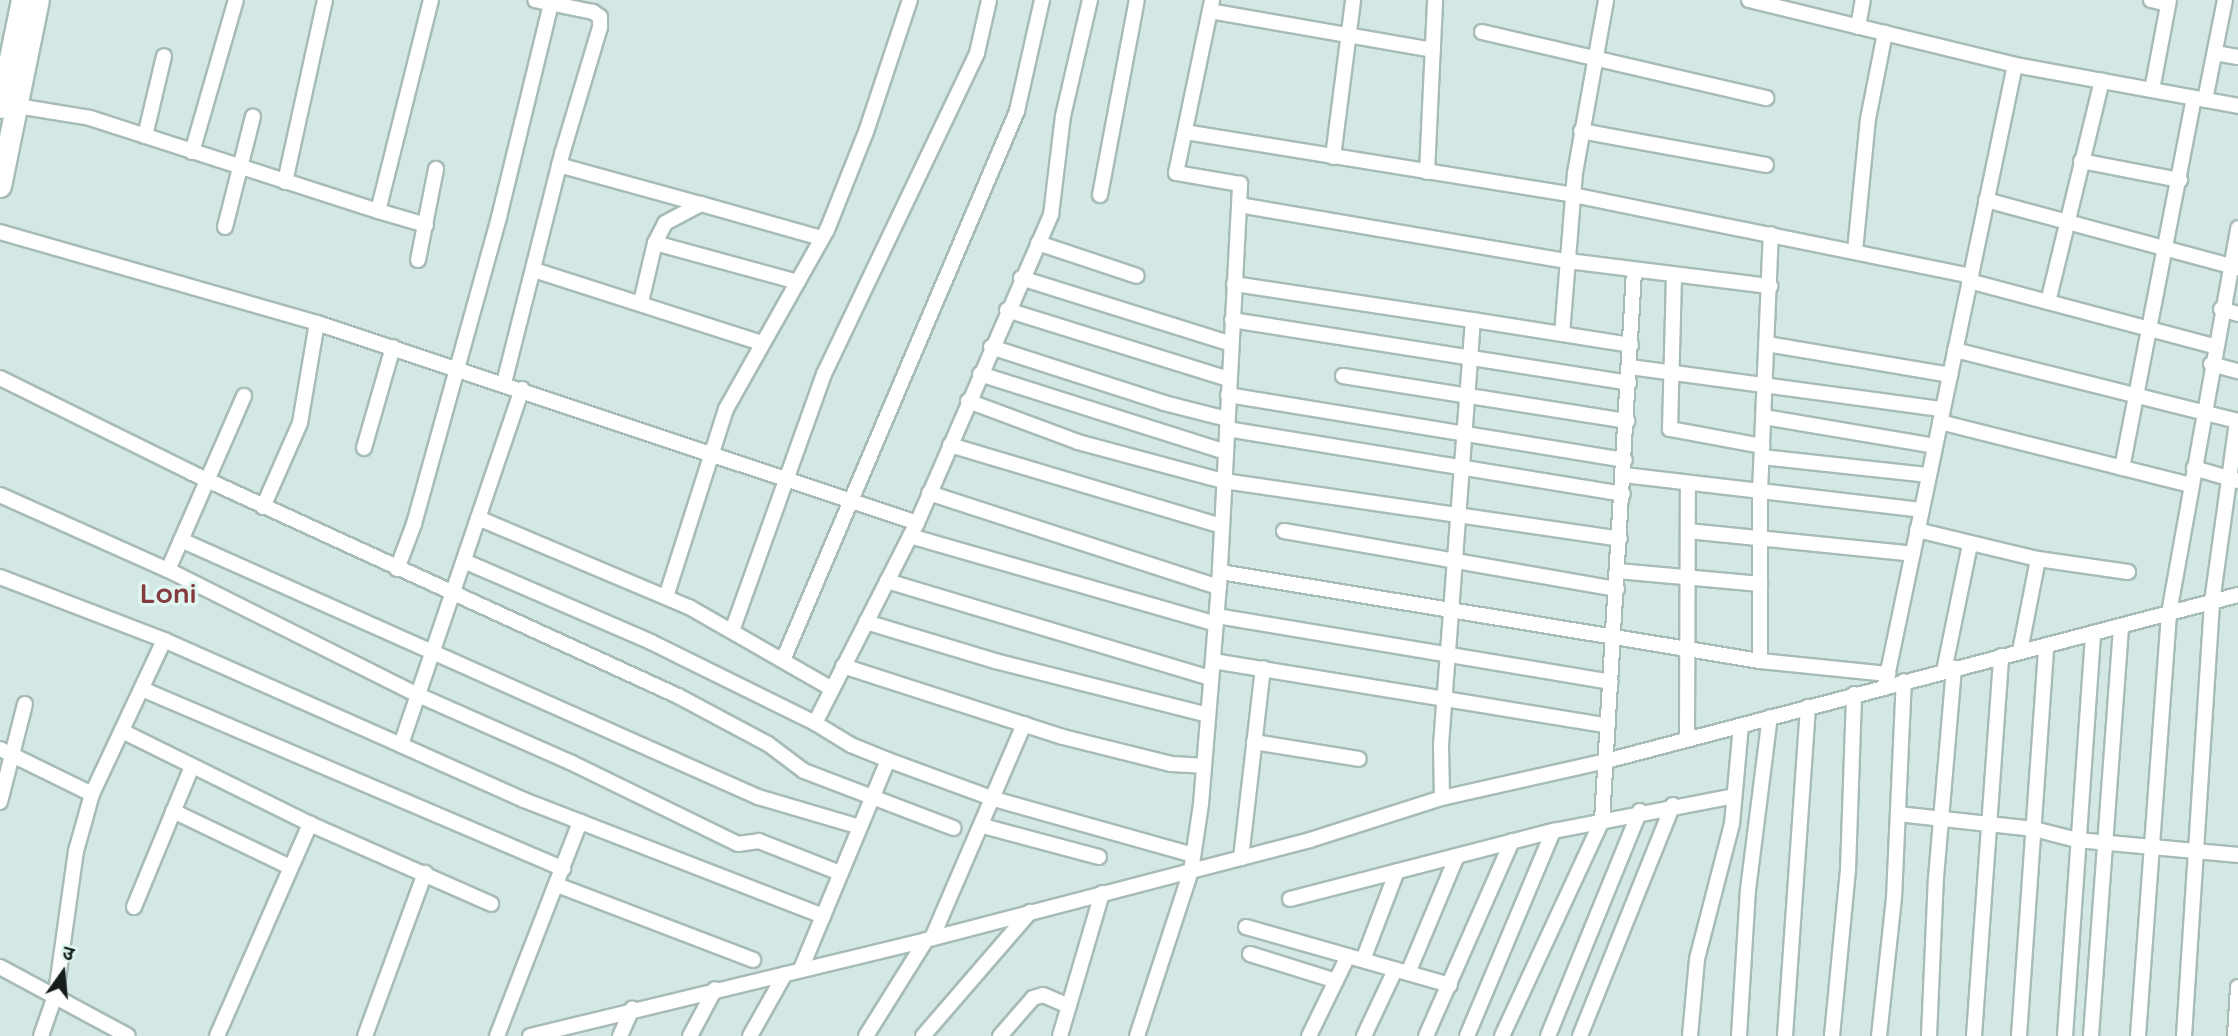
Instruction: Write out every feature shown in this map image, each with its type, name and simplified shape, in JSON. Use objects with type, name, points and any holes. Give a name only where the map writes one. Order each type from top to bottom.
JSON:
[{"type":"highway","points":[[0,186],[22,0]]},
{"type":"highway","points":[[8,107],[38,0]]},
{"type":"street","points":[[192,152],[236,0]]},
{"type":"street","points":[[285,182],[325,0]]},
{"type":"street","points":[[378,211],[431,0]]},
{"type":"street","points":[[504,383],[559,165],[600,27],[600,17],[593,12],[535,0]]},
{"type":"street","points":[[666,597],[714,454],[726,409],[761,343],[798,282],[818,237],[827,230],[866,132],[910,0]]},
{"type":"street","points":[[732,631],[824,374],[870,271],[977,53],[989,0]]},
{"type":"street","points":[[783,660],[1017,111],[1042,0]]},
{"type":"street","points":[[815,723],[913,529],[1021,278],[1051,215],[1063,116],[1090,0]]},
{"type":"street","points":[[1100,195],[1137,0]]},
{"type":"street","points":[[1333,157],[1353,0]]},
{"type":"street","points":[[1427,172],[1435,0]]},
{"type":"street","points":[[1562,334],[1581,131],[1606,0]]},
{"type":"street","points":[[1749,0],[2015,65],[2238,106]]},
{"type":"street","points":[[1858,27],[1863,0]]},
{"type":"street","points":[[2151,0],[2168,2],[2152,90]]},
{"type":"street","points":[[397,569],[414,524],[458,368],[551,3]]},
{"type":"street","points":[[2122,468],[2133,397],[2167,250],[2180,180],[2200,99],[2229,4]]},
{"type":"street","points":[[1137,1036],[1191,871],[1204,766],[1220,580],[1240,184],[1176,173],[1211,5],[1433,50]]},
{"type":"street","points":[[1482,32],[1594,61],[1766,98]]},
{"type":"street","points":[[1855,251],[1868,118],[1885,33]]},
{"type":"street","points":[[2215,53],[2238,57]]},
{"type":"street","points":[[145,136],[164,56]]},
{"type":"street","points":[[1886,680],[2015,65]]},
{"type":"street","points":[[2048,302],[2102,81]]},
{"type":"street","points":[[8,107],[90,118],[240,168],[426,225]]},
{"type":"street","points":[[225,227],[253,116]]},
{"type":"street","points":[[1581,131],[1766,165]]},
{"type":"street","points":[[1185,132],[1573,195],[1855,251],[1970,278],[2048,302],[2214,346]]},
{"type":"street","points":[[2081,161],[2180,180]]},
{"type":"street","points":[[559,165],[818,237]]},
{"type":"street","points":[[418,260],[436,169]]},
{"type":"street","points":[[1986,200],[2234,267]]},
{"type":"street","points":[[641,302],[655,243],[672,215],[701,204]]},
{"type":"street","points":[[1239,205],[1568,261],[1770,286]]},
{"type":"street","points":[[2138,1036],[2169,613],[2214,346],[2221,309],[2234,267],[2238,228]]},
{"type":"street","points":[[0,232],[393,347],[851,500],[913,529],[1216,620],[1448,654],[1611,682]]},
{"type":"street","points":[[1760,661],[1760,492],[1771,234]]},
{"type":"street","points":[[655,243],[798,282]]},
{"type":"street","points":[[1038,243],[1137,276]]},
{"type":"street","points":[[534,270],[641,302],[761,343]]},
{"type":"street","points":[[1502,1036],[1602,821],[1634,271]]},
{"type":"street","points":[[1674,275],[1669,371],[1670,429],[1762,452],[1929,475]]},
{"type":"street","points":[[1021,278],[1231,344]]},
{"type":"street","points":[[1234,284],[1631,345]]},
{"type":"street","points":[[2221,309],[2238,314]]},
{"type":"street","points":[[1007,310],[1229,379]]},
{"type":"street","points":[[1232,320],[1629,383]]},
{"type":"street","points":[[1442,798],[1444,701],[1470,397],[1473,320]]},
{"type":"street","points":[[263,507],[300,423],[317,323]]},
{"type":"street","points":[[1767,344],[1950,375]]},
{"type":"street","points":[[364,448],[393,347]]},
{"type":"street","points":[[991,347],[1227,424],[1623,494]]},
{"type":"street","points":[[1955,350],[2133,397],[2238,421],[2233,479],[2212,602],[2184,1036]]},
{"type":"street","points":[[2211,364],[2238,372]]},
{"type":"street","points":[[1630,367],[1765,383],[1941,416],[2191,485]]},
{"type":"street","points":[[980,374],[1226,452]]},
{"type":"street","points":[[1343,376],[1627,421]]},
{"type":"street","points":[[0,378],[209,482],[678,696],[768,744],[804,771],[953,828]]},
{"type":"street","points":[[401,745],[522,389]]},
{"type":"street","points":[[1228,395],[1625,460]]},
{"type":"street","points":[[168,570],[209,482],[244,396]]},
{"type":"street","points":[[968,401],[1078,442],[1224,481],[1620,539]]},
{"type":"street","points":[[1764,417],[1935,446]]},
{"type":"street","points":[[950,445],[1222,526]]},
{"type":"street","points":[[2194,468],[2233,479]]},
{"type":"street","points":[[1624,475],[1922,510]]},
{"type":"street","points":[[1687,739],[1688,484]]},
{"type":"street","points":[[929,493],[1220,580],[1452,608],[1687,650],[1886,680],[1904,681],[2238,596]]},
{"type":"street","points":[[0,495],[168,570],[418,695],[570,762],[737,844],[759,841],[840,873]]},
{"type":"street","points":[[478,517],[666,597],[732,631],[832,689]]},
{"type":"street","points":[[1917,530],[2038,559],[2128,572]]},
{"type":"street","points":[[1284,531],[1456,558],[1617,589]]},
{"type":"street","points":[[1688,531],[1760,536],[1913,554]]},
{"type":"street","points":[[181,540],[758,797],[860,827]]},
{"type":"street","points":[[1929,1036],[1949,670],[1970,544]]},
{"type":"street","points":[[2020,651],[2038,559]]},
{"type":"street","points":[[464,561],[651,642],[815,723],[850,745],[994,799],[1193,855]]},
{"type":"street","points":[[1618,571],[1760,584]]},
{"type":"street","points":[[0,577],[164,640],[580,822],[823,916]]},
{"type":"street","points":[[887,581],[1211,678]]},
{"type":"street","points":[[866,622],[995,661],[1208,715]]},
{"type":"street","points":[[2091,1036],[2121,626]]},
{"type":"street","points":[[2065,1036],[2093,633]]},
{"type":"street","points":[[41,1036],[56,993],[76,850],[92,794],[164,640]]},
{"type":"street","points":[[2019,1036],[2046,645]]},
{"type":"street","points":[[1974,1036],[2001,656]]},
{"type":"street","points":[[1213,661],[1608,726]]},
{"type":"street","points":[[844,666],[1131,756],[1204,766]]},
{"type":"street","points":[[1241,858],[1263,668]]},
{"type":"street","points":[[530,1036],[632,1009],[929,939],[1241,858],[1442,798],[1606,761],[1808,707],[1854,694],[1886,680]]},
{"type":"street","points":[[1879,1036],[1898,814],[1904,681]]},
{"type":"street","points":[[142,689],[563,869]]},
{"type":"street","points":[[1832,1036],[1848,869],[1854,694]]},
{"type":"street","points":[[0,802],[5,751],[25,704]]},
{"type":"street","points":[[1785,1036],[1808,707]]},
{"type":"street","points":[[1739,1036],[1748,890],[1770,717]]},
{"type":"street","points":[[866,1036],[929,939],[983,826],[1024,724]]},
{"type":"street","points":[[1690,1036],[1697,960],[1732,824],[1741,725]]},
{"type":"street","points":[[122,732],[310,824],[491,904]]},
{"type":"street","points":[[1254,743],[1359,759]]},
{"type":"street","points":[[5,751],[92,794]]},
{"type":"street","points":[[801,969],[888,760]]},
{"type":"street","points":[[134,907],[192,766]]},
{"type":"street","points":[[1290,899],[1553,831],[1640,811],[1734,796]]},
{"type":"street","points":[[1580,1036],[1673,806]]},
{"type":"street","points":[[173,811],[290,867]]},
{"type":"street","points":[[1548,1036],[1640,811]]},
{"type":"street","points":[[1898,814],[2034,829],[2077,840],[2238,855]]},
{"type":"street","points":[[497,1036],[580,822]]},
{"type":"street","points":[[218,1036],[310,824]]},
{"type":"street","points":[[983,826],[1099,857]]},
{"type":"street","points":[[1467,1036],[1553,831]]},
{"type":"street","points":[[1426,1036],[1512,841]]},
{"type":"street","points":[[1364,1036],[1402,972],[1457,856]]},
{"type":"street","points":[[1363,960],[1397,871]]},
{"type":"street","points":[[365,1036],[425,873]]},
{"type":"street","points":[[557,885],[753,960]]},
{"type":"street","points":[[1060,1036],[1102,894]]},
{"type":"street","points":[[923,1036],[1030,912]]},
{"type":"street","points":[[1246,927],[1450,985]]},
{"type":"street","points":[[1250,954],[1336,981]]},
{"type":"street","points":[[1309,1036],[1348,956]]},
{"type":"street","points":[[0,967],[56,993],[128,1036]]},
{"type":"street","points":[[750,1036],[785,974]]},
{"type":"street","points":[[2235,1036],[2238,987]]},
{"type":"street","points":[[691,1036],[715,989]]},
{"type":"street","points":[[1000,1036],[1033,998],[1043,995],[1069,1006]]},
{"type":"street","points":[[620,1036],[632,1009]]},
{"type":"district","name":"Loni","points":[[168,593]]}]
